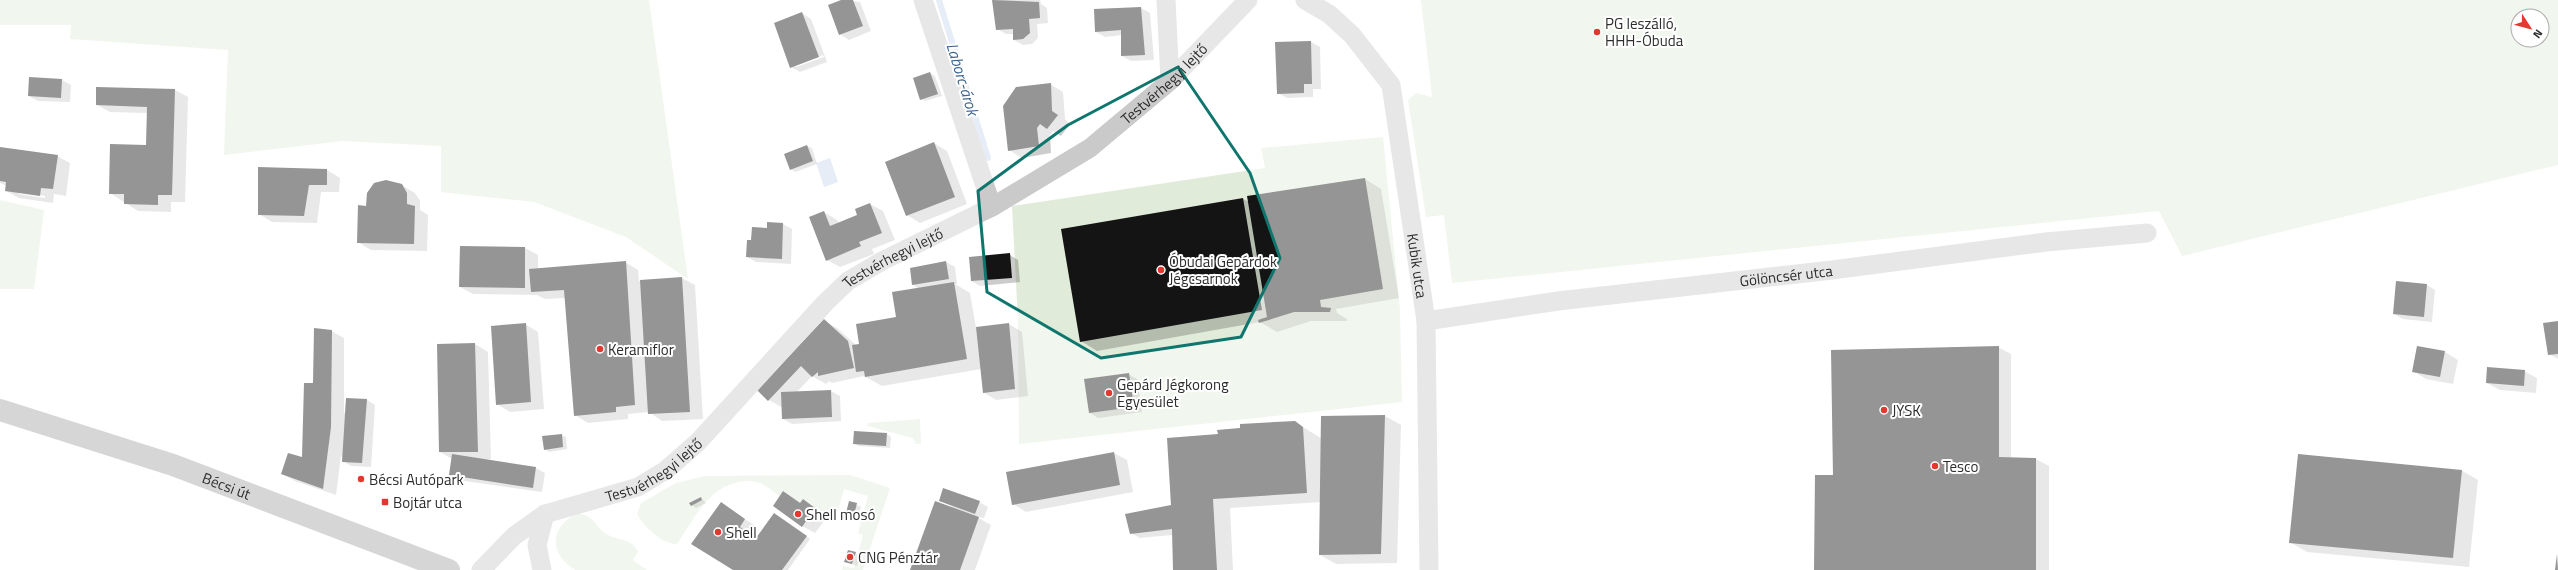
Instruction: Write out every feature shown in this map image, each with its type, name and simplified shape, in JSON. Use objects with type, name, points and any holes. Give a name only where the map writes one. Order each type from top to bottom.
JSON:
[{"type":"main road","name":"Bécsi út","points":[[0,410],[173,466],[449,570]]},
{"type":"street","points":[[923,0],[992,207]]},
{"type":"street","points":[[1166,0],[1170,81]]},
{"type":"street","name":"Testvérhegyi lejtő","points":[[481,570],[514,536],[545,514],[638,487],[666,470],[698,442],[824,303],[848,281],[882,261],[992,207],[1090,148],[1170,81],[1248,0]]},
{"type":"street","name":"Kubik utca","points":[[1305,0],[1329,14],[1352,35],[1391,85],[1426,321],[1429,570]]},
{"type":"street","name":"Gölöncsér utca","points":[[1426,321],[1558,301],[1840,269],[2046,242],[2147,233]]},
{"type":"street","points":[[542,570],[537,545],[545,514]]},
{"type":"highlighted area","points":[[1178,67],[1250,173],[1280,258],[1241,337],[1101,358],[987,292],[978,191],[1068,125]]},
{"type":"green space","points":[[0,0],[649,0],[688,279],[626,237],[534,202],[441,192],[441,146],[343,141],[224,155],[228,50],[70,39],[71,25],[0,25]]},
{"type":"green space","points":[[1421,0],[2558,0],[2558,165],[2182,256],[2159,211],[1452,283],[1444,215],[1426,217],[1408,100],[1416,93],[1432,97]]},
{"type":"green space","points":[[1383,137],[1400,310],[1402,402],[1019,444],[1018,321],[1012,206],[1265,168],[1261,148]]},
{"type":"green space","points":[[0,200],[44,210],[34,289],[0,289]]},
{"type":"green space","points":[[920,419],[921,444],[916,444],[913,438],[867,426],[868,423]]},
{"type":"green space","points":[[850,475],[890,488],[863,570],[842,570],[843,566],[854,568],[863,535],[858,533],[868,496],[844,489],[836,518],[829,521],[803,499],[800,503],[784,491],[779,496],[762,484],[753,481],[744,481],[732,484],[721,489],[704,504],[677,544],[666,541],[654,534],[637,514],[641,503],[676,483],[705,476]]},
{"type":"green space","points":[[576,514],[582,514],[591,518],[608,535],[625,540],[632,544],[638,552],[633,560],[647,570],[576,570],[567,564],[557,549],[557,534],[567,520]]},
{"type":"water","points":[[830,158],[838,182],[824,187],[816,163]]},
{"type":"building","points":[[841,0],[853,0],[863,26],[839,35],[828,5]]},
{"type":"building","points":[[992,0],[1039,2],[1040,18],[1029,19],[1030,33],[1023,39],[1013,40],[1013,29],[996,30]]},
{"type":"building","points":[[1141,7],[1145,55],[1121,56],[1121,30],[1095,32],[1094,9]]},
{"type":"building","points":[[802,12],[819,57],[790,68],[774,23]]},
{"type":"building","points":[[1311,41],[1312,84],[1304,84],[1304,93],[1277,94],[1275,42]]},
{"type":"building","points":[[930,72],[938,94],[920,100],[913,78]]},
{"type":"building","points":[[29,77],[62,79],[61,98],[28,96]]},
{"type":"building","points":[[1051,83],[1052,111],[1058,115],[1047,129],[1040,124],[1037,128],[1039,146],[1008,151],[1003,106],[1016,87]]},
{"type":"building","points":[[96,87],[175,89],[172,195],[158,195],[158,205],[124,204],[124,194],[109,194],[110,144],[146,145],[147,107],[96,105]]},
{"type":"building","points":[[934,142],[955,197],[906,216],[885,162]]},
{"type":"building","points":[[807,145],[813,161],[790,170],[784,154]]},
{"type":"building","points":[[0,147],[58,155],[53,189],[41,188],[40,196],[5,191],[6,182],[0,181]]},
{"type":"building","points":[[258,167],[327,169],[327,185],[309,185],[304,216],[258,215]]},
{"type":"building","points":[[1365,178],[1383,289],[1320,300],[1321,307],[1331,308],[1330,312],[1294,312],[1259,323],[1258,320],[1267,317],[1247,196]]},
{"type":"building","points":[[386,180],[402,184],[407,193],[407,204],[415,206],[414,244],[357,243],[358,205],[366,206],[367,193],[374,183]]},
{"type":"building","name":"Óbudai Gepárdok Jégcsarnok","points":[[1243,198],[1262,310],[1080,342],[1061,229]]},
{"type":"building","points":[[870,203],[882,233],[859,242],[861,246],[826,261],[809,217],[824,211],[830,226],[857,215],[855,209]]},
{"type":"building","points":[[767,222],[783,223],[782,259],[746,257],[747,240],[751,240],[752,227],[767,228]]},
{"type":"building","points":[[460,246],[525,247],[525,288],[459,287]]},
{"type":"building","points":[[1010,253],[1012,278],[971,281],[969,257]]},
{"type":"building","name":"Keramiflor","points":[[626,261],[635,405],[616,407],[616,412],[574,416],[564,290],[531,292],[529,269]]},
{"type":"building","points":[[946,261],[949,279],[912,285],[910,268]]},
{"type":"building","points":[[682,277],[690,412],[648,414],[640,280]]},
{"type":"building","points":[[2396,281],[2427,284],[2424,317],[2393,314]]},
{"type":"building","points":[[954,282],[967,359],[865,377],[864,371],[856,372],[852,345],[859,344],[856,324],[896,317],[892,292]]},
{"type":"building","points":[[824,319],[848,341],[854,368],[818,376],[818,372],[812,377],[801,366],[768,401],[757,390]]},
{"type":"building","points":[[2558,321],[2558,354],[2548,355],[2543,323]]},
{"type":"building","points":[[526,323],[531,402],[496,405],[491,326]]},
{"type":"building","points":[[1009,323],[1015,389],[983,393],[976,327]]},
{"type":"building","points":[[314,328],[332,330],[331,427],[323,489],[281,474],[288,453],[302,457],[304,383],[313,383]]},
{"type":"building","points":[[475,343],[478,452],[439,452],[437,344]]},
{"type":"building","name":"Tesco","points":[[1999,346],[1999,457],[2036,458],[2036,570],[1814,570],[1815,475],[1833,475],[1831,350]]},
{"type":"building","points":[[2417,346],[2445,351],[2440,377],[2412,372]]},
{"type":"building","points":[[2487,367],[2525,370],[2524,386],[2486,383]]},
{"type":"building","name":"Gepárd Jégkorong Egyesület","points":[[1129,373],[1134,407],[1089,413],[1084,379]]},
{"type":"building","points":[[831,390],[832,417],[782,419],[781,392]]},
{"type":"building","points":[[346,398],[367,399],[362,463],[342,462]]},
{"type":"building","points":[[1385,415],[1381,554],[1319,555],[1321,416]]},
{"type":"building","points":[[1295,421],[1303,427],[1307,493],[1213,499],[1217,570],[1173,570],[1172,529],[1130,534],[1125,514],[1171,505],[1167,438],[1218,434],[1217,430],[1240,428],[1240,424]]},
{"type":"building","points":[[854,431],[887,433],[886,446],[853,444]]},
{"type":"building","points":[[562,434],[563,447],[544,450],[542,436]]},
{"type":"building","points":[[1114,452],[1120,485],[1012,505],[1006,472]]},
{"type":"building","points":[[452,454],[536,467],[533,488],[449,475]]},
{"type":"building","points":[[2298,454],[2462,470],[2453,558],[2289,543]]},
{"type":"building","points":[[943,488],[980,501],[975,514],[939,501]]},
{"type":"building","name":"Shell mosó","points":[[783,491],[800,503],[803,499],[815,508],[802,527],[773,506]]},
{"type":"building","points":[[701,497],[702,500],[691,506],[689,503]]},
{"type":"building","points":[[849,501],[857,503],[854,515],[846,513]]},
{"type":"building","points":[[935,501],[979,517],[960,570],[910,570]]},
{"type":"building","points":[[721,502],[745,519],[740,527],[756,538],[774,513],[807,536],[782,570],[733,570],[691,544]]},
{"type":"building","name":"CNG Pénztár","points":[[848,550],[856,552],[852,564],[844,562]]},
{"type":"building","points":[[2557,554],[2558,570],[2555,570]]},
{"type":"waterway","name":"Laborc-árok","points":[[939,0],[988,158]]},
{"type":"place","name":"PG leszálló, HHH-Óbuda","points":[[1597,32]]},
{"type":"place","name":"Óbudai Gepárdok Jégcsarnok","points":[[1161,270]]},
{"type":"place","name":"Keramiflor","points":[[600,349]]},
{"type":"place","name":"Gepárd Jégkorong Egyesület","points":[[1109,393]]},
{"type":"place","name":"JYSK","points":[[1884,410]]},
{"type":"place","name":"Tesco","points":[[1935,466]]},
{"type":"place","name":"Bécsi Autópark","points":[[361,479]]},
{"type":"place","name":"Bojtár utca","points":[[385,502]]},
{"type":"place","name":"Shell mosó","points":[[798,514]]},
{"type":"place","name":"Shell","points":[[718,532]]},
{"type":"place","name":"CNG Pénztár","points":[[850,557]]}]
